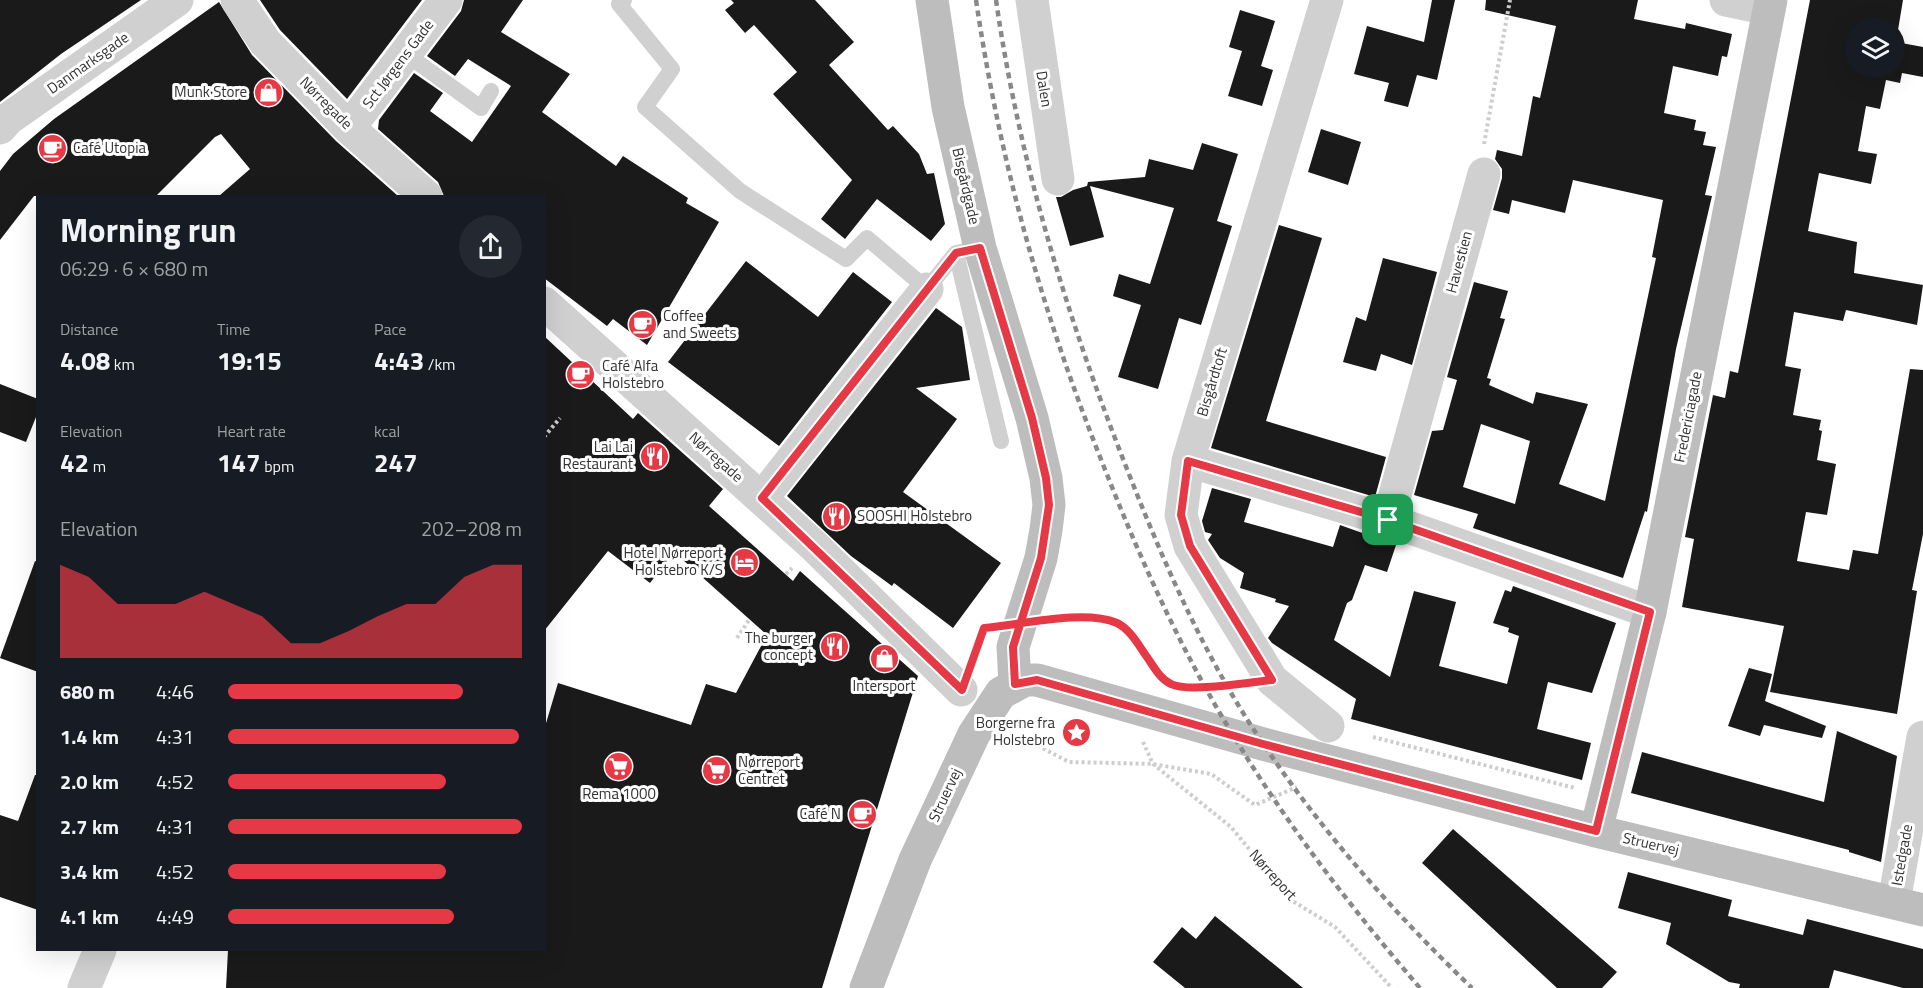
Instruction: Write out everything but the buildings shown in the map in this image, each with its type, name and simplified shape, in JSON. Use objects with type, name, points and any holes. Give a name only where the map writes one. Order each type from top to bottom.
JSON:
[{"type":"street","name":"Danmarksgade","points":[[0,128],[8,119],[177,0]]},
{"type":"street","name":"Nørregade","points":[[237,0],[265,42],[349,128],[425,195]]},
{"type":"street","name":"Sct Jørgens Gade","points":[[349,128],[446,0]]},
{"type":"street","name":"Bisgårdgade","points":[[932,0],[968,250],[1032,418],[1046,478],[1049,505],[1041,558],[1013,647],[1015,684]]},
{"type":"street","name":"Dalen","points":[[1032,0],[1058,178]]},
{"type":"street","name":"Bisgårdtoft","points":[[1326,0],[1188,461],[1181,515],[1190,546],[1272,680],[1328,726]]},
{"type":"street","points":[[1726,0],[1770,5]]},
{"type":"street","name":"Fredericiagade","points":[[1596,831],[1650,612],[1770,5]]},
{"type":"street","name":"Havestien","points":[[1388,520],[1484,174]]},
{"type":"street","points":[[762,498],[927,289]]},
{"type":"street","name":"Nørregade","points":[[546,305],[762,498],[962,690]]},
{"type":"street","points":[[1188,461],[1388,520],[1650,612]]},
{"type":"street","name":"Struervej","points":[[866,988],[915,860],[974,734],[1001,693],[1015,684],[1037,680],[1263,744],[1596,831],[1908,906]]},
{"type":"street","name":"Istedgade","points":[[1908,906],[1921,757]]},
{"type":"street","points":[[84,988],[100,951]]},
{"type":"lane","points":[[624,0],[619,4],[672,69],[645,107],[740,191],[846,259],[867,238],[927,289],[968,250]]},
{"type":"lane","points":[[406,54],[481,108],[491,91]]},
{"type":"lane","points":[[968,250],[1001,441]]},
{"type":"path","points":[[1484,174],[1482,155],[1510,0]]},
{"type":"path","points":[[546,435],[560,418]]},
{"type":"path","points":[[962,690],[984,628],[1077,618],[1098,618],[1118,624],[1128,632],[1163,679],[1174,686],[1206,687],[1272,680]]},
{"type":"path","points":[[737,638],[749,620]]},
{"type":"path","points":[[1328,726],[1605,795]]},
{"type":"path","points":[[1028,740],[1069,762],[1153,764],[1210,774],[1255,805],[1294,787],[1305,788]]},
{"type":"path","name":"Nørreport","points":[[1153,764],[1231,827],[1291,900],[1335,927],[1392,988]]},
{"type":"railway","points":[[976,0],[998,123],[1044,298],[1083,414],[1149,573],[1214,704],[1275,801],[1321,866],[1420,988]]},
{"type":"railway","points":[[996,0],[1031,178],[1064,293],[1103,408],[1154,537],[1187,609],[1243,712],[1311,810],[1388,902],[1472,988]]},
{"type":"place","name":"Munk Store","points":[[268,92]]},
{"type":"place","name":"Café Utopia","points":[[52,148]]},
{"type":"place","name":"Coffee and Sweets","points":[[642,325]]},
{"type":"place","name":"Café Alfa Holstebro","points":[[581,375]]},
{"type":"place","name":"Lai Lai Restaurant","points":[[654,456]]},
{"type":"place","name":"SOOSHI Holstebro","points":[[836,516]]},
{"type":"place","name":"Hotel Nørreport Holstebro K/S","points":[[744,562]]},
{"type":"place","name":"The burger concept","points":[[834,647]]},
{"type":"place","name":"Intersport","points":[[884,659]]},
{"type":"place","name":"Borgerne fra Holstebro","points":[[1076,732]]},
{"type":"place","name":"Rema 1000","points":[[619,767]]},
{"type":"place","name":"Nørreport Centret","points":[[717,771]]},
{"type":"place","name":"Café N","points":[[862,814]]},
{"type":"route","points":[[1388,520],[1188,461],[1181,515],[1190,546],[1272,680],[1206,687],[1174,686],[1163,679],[1128,632],[1118,624],[1098,618],[1077,618],[1021,625],[984,628],[962,690],[762,498],[956,253],[980,248],[1032,418],[1046,478],[1049,505],[1041,558],[1028,603],[1021,625],[1013,647],[1015,684],[1025,680],[1037,680],[1263,744],[1596,831],[1650,612],[1388,520]]}]
